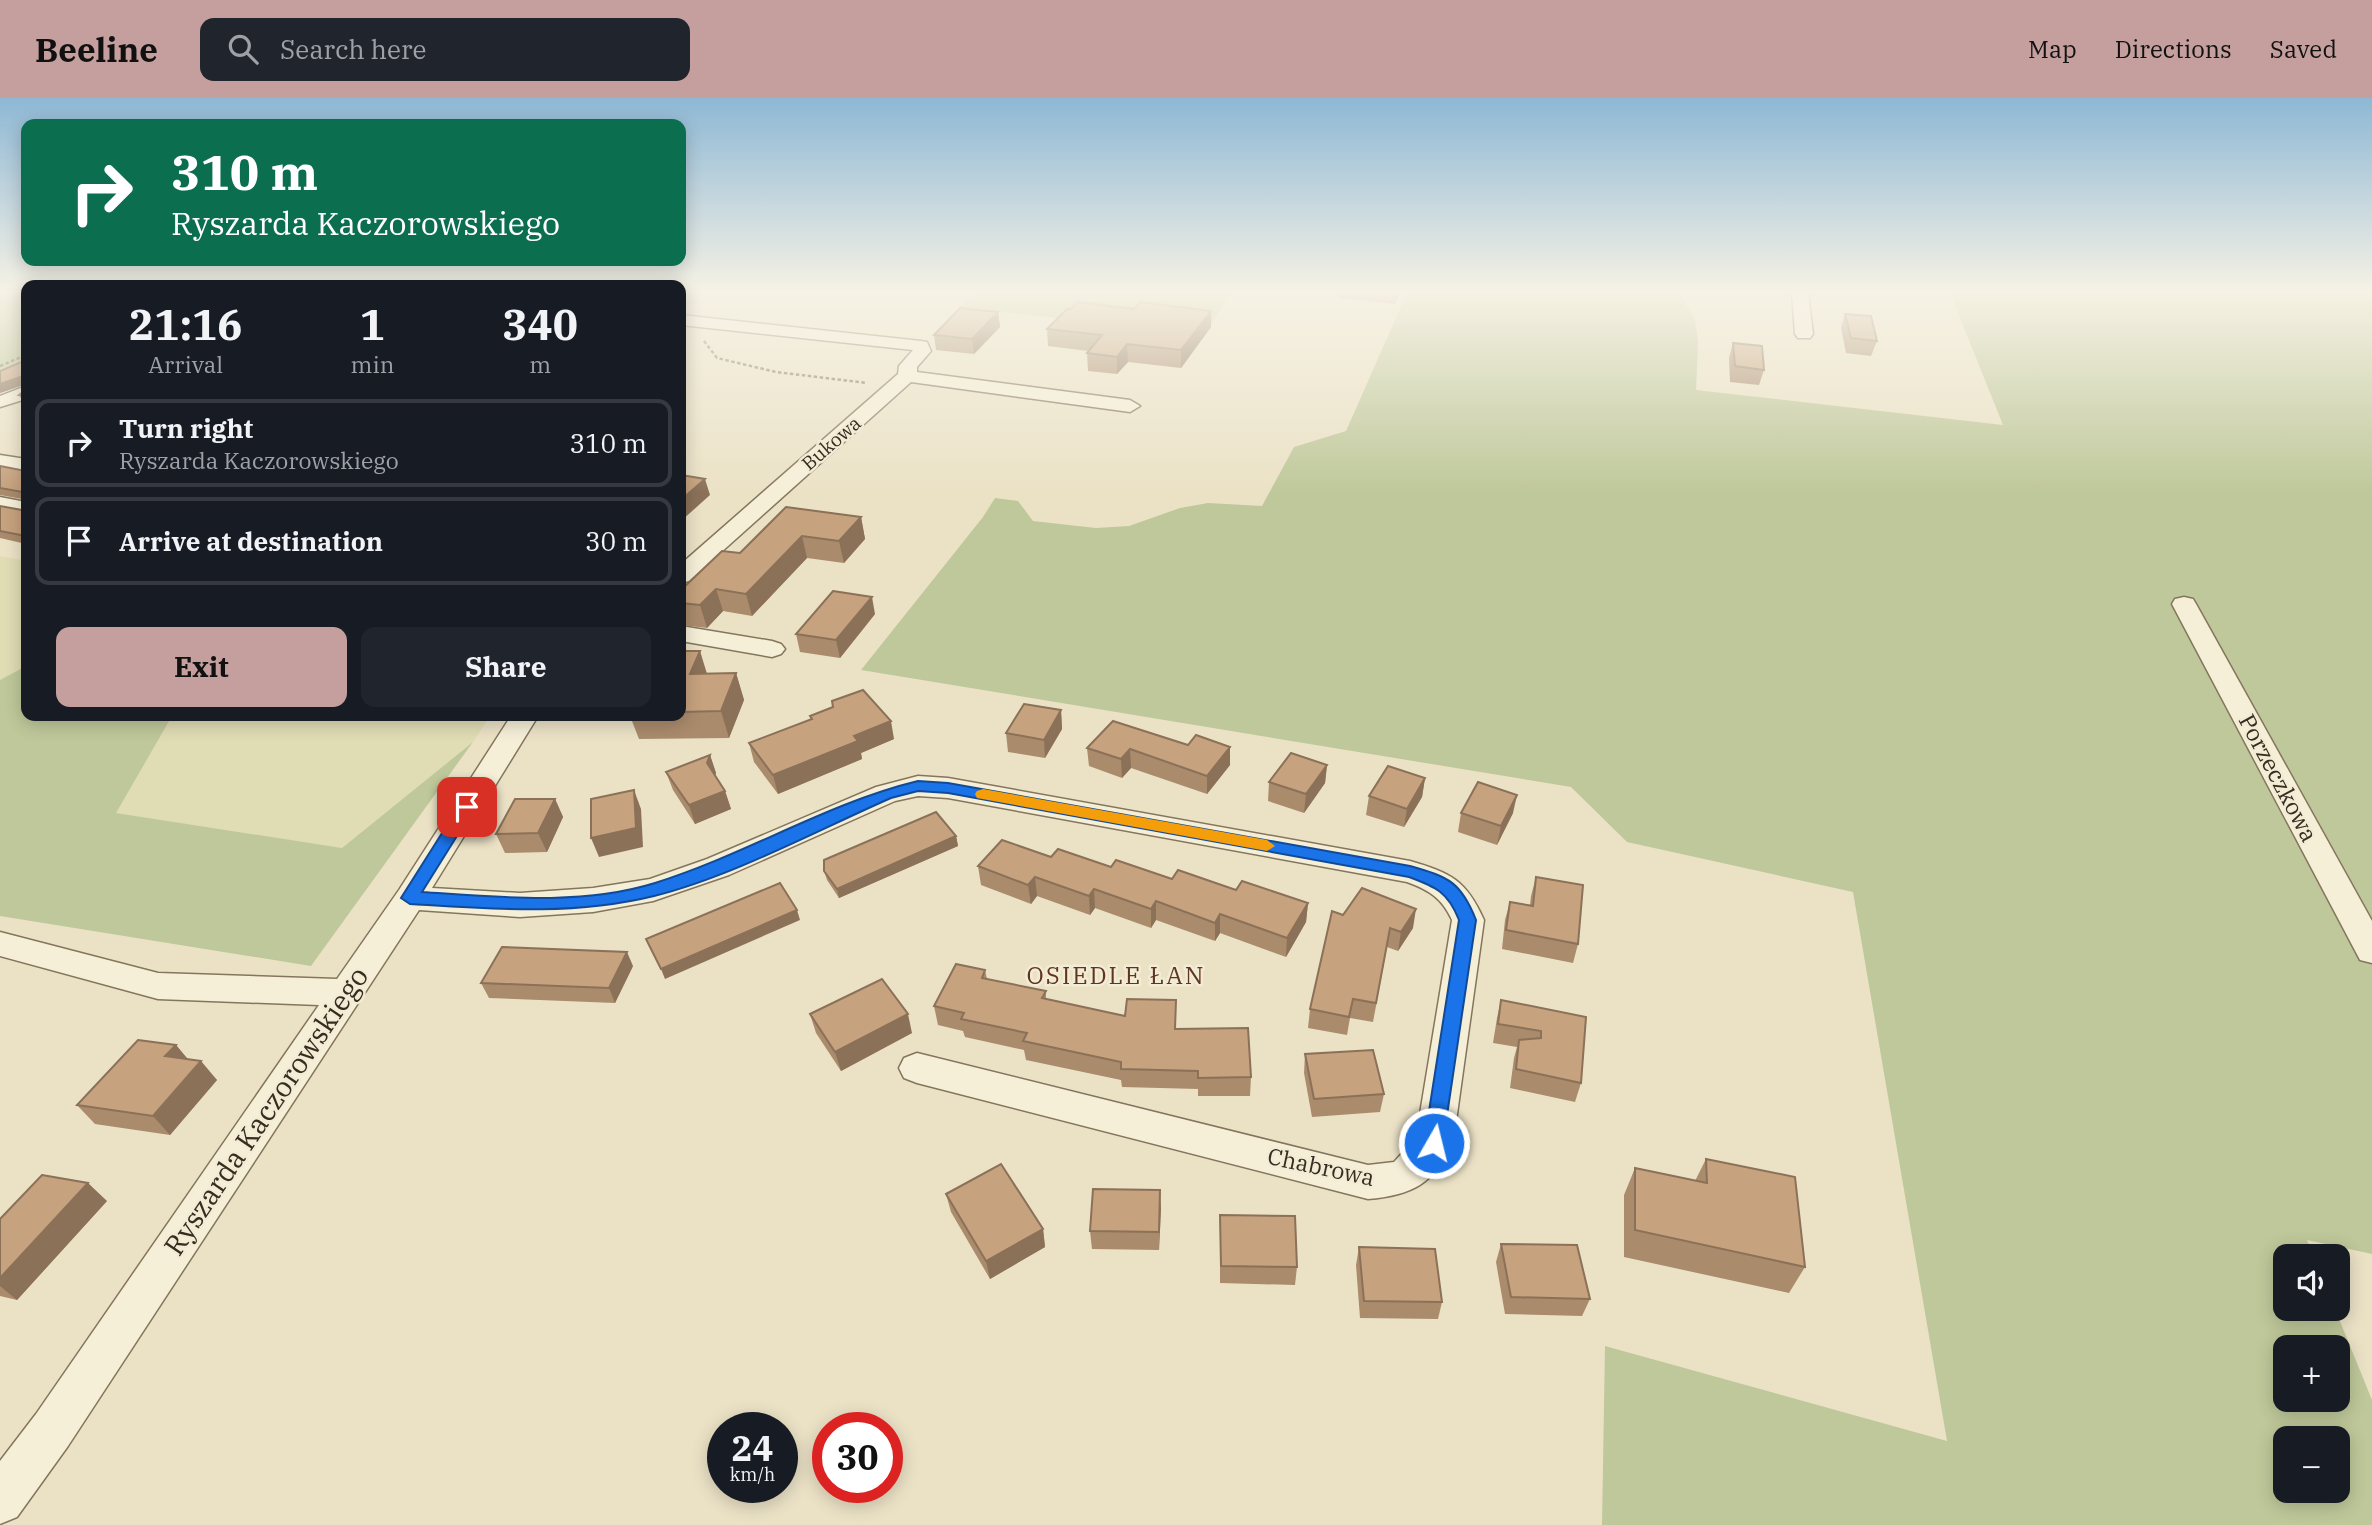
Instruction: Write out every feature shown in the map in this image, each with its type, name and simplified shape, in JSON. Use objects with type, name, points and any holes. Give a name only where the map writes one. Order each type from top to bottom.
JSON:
[{"type":"street","points":[[914,360],[901,381],[1130,406]]},
{"type":"street","name":"Bukowa","points":[[686,572],[901,381]]},
{"type":"street","points":[[3,402],[21,393]]},
{"type":"street","points":[[0,461],[21,464]]},
{"type":"street","points":[[0,504],[21,508]]},
{"type":"street","name":"Porzeczkowa","points":[[2184,604],[2372,951]]},
{"type":"street","points":[[686,634],[772,649]]},
{"type":"street","name":"Ryszarda Kaczorowskiego","points":[[0,1500],[52,1430],[410,898],[520,721]]},
{"type":"street","name":"Chabrowa","points":[[410,898],[520,905],[593,900],[653,890],[718,867],[886,794],[918,786],[948,788],[1410,872],[1439,881],[1459,898],[1468,920],[1434,1143],[1418,1167],[1399,1180],[1368,1182],[917,1068]]},
{"type":"street","points":[[0,944],[158,986],[345,993]]},
{"type":"path","points":[[725,360],[776,372],[901,381]]},
{"type":"shaded area","points":[[0,556],[21,560],[21,669],[0,680]]},
{"type":"shaded area","points":[[169,721],[487,721],[473,742],[342,848],[115,813]]},
{"type":"green space","points":[[0,360],[21,360],[21,361],[0,370]]},
{"type":"green space","points":[[1378,360],[1697,360],[1696,390],[2003,425],[1977,360],[2372,360],[2372,1254],[2350,1249],[2350,1244],[2326,1244],[2307,1240],[2308,1244],[2273,1244],[2273,1321],[2340,1321],[2346,1335],[2273,1335],[2273,1412],[2350,1412],[2350,1346],[2372,1400],[2372,1525],[1602,1525],[1605,1346],[1947,1441],[1853,892],[1627,842],[1571,787],[861,670],[983,517],[995,498],[1018,501],[1033,521],[1096,528],[1129,526],[1180,508],[1208,503],[1262,506],[1294,447],[1346,431]]},
{"type":"green space","points":[[21,669],[21,721],[169,721],[116,813],[342,848],[473,742],[311,966],[0,916],[0,680]]},
{"type":"building","points":[[1734,360],[1763,360],[1764,370],[1735,366]]},
{"type":"building","points":[[21,362],[21,377],[0,384],[0,371]]},
{"type":"building","points":[[0,466],[21,470],[21,492],[0,488]]},
{"type":"building","points":[[686,476],[705,479],[686,496]]},
{"type":"building","points":[[0,506],[21,510],[21,535],[0,531]]},
{"type":"building","points":[[786,507],[861,517],[839,541],[802,536],[746,594],[716,589],[700,605],[686,604],[686,585],[722,551],[740,553]]},
{"type":"building","points":[[833,591],[872,597],[836,640],[796,634]]},
{"type":"building","points":[[686,651],[700,651],[690,674],[736,673],[721,711],[686,712]]},
{"type":"building","points":[[863,690],[891,721],[854,736],[858,741],[773,775],[749,743],[812,719],[810,716],[833,707],[832,701]]},
{"type":"building","points":[[1024,704],[1061,710],[1044,740],[1006,733]]},
{"type":"building","points":[[1113,721],[1188,745],[1196,735],[1230,747],[1207,776],[1130,749],[1121,759],[1087,748]]},
{"type":"building","points":[[1291,753],[1327,765],[1306,794],[1269,782]]},
{"type":"building","points":[[710,755],[707,763],[725,791],[689,805],[666,772]]},
{"type":"building","points":[[1388,766],[1425,778],[1407,809],[1369,796]]},
{"type":"building","points":[[1478,782],[1517,795],[1501,826],[1461,813]]},
{"type":"building","points":[[634,790],[636,828],[591,838],[591,799]]},
{"type":"building","points":[[515,799],[555,799],[538,833],[496,834]]},
{"type":"building","points":[[936,812],[956,836],[837,889],[824,871],[824,860]]},
{"type":"building","points":[[1002,840],[1051,857],[1058,849],[1111,867],[1116,860],[1172,879],[1178,870],[1236,890],[1242,881],[1308,903],[1287,938],[1220,914],[1215,923],[1156,901],[1151,909],[1094,889],[1089,896],[1035,877],[1028,885],[978,866]]},
{"type":"building","points":[[1536,877],[1583,885],[1578,944],[1506,930],[1510,902],[1533,906]]},
{"type":"building","points":[[780,883],[797,910],[661,969],[646,939]]},
{"type":"building","points":[[1362,888],[1416,909],[1401,932],[1390,928],[1376,1003],[1353,999],[1349,1017],[1310,1009],[1332,911],[1343,915]]},
{"type":"building","points":[[502,947],[627,952],[609,988],[481,983]]},
{"type":"building","points":[[956,964],[985,970],[982,978],[1046,991],[1042,998],[1125,1016],[1127,999],[1176,1000],[1175,1029],[1248,1028],[1251,1077],[1198,1078],[1198,1071],[1121,1069],[1121,1062],[1023,1041],[1027,1033],[961,1019],[964,1013],[934,1006]]},
{"type":"building","points":[[882,979],[908,1014],[835,1052],[810,1014]]},
{"type":"building","points":[[1501,1000],[1586,1017],[1581,1083],[1516,1069],[1519,1040],[1541,1038],[1541,1031],[1498,1024]]},
{"type":"building","points":[[138,1040],[176,1045],[165,1056],[201,1061],[153,1116],[77,1105]]},
{"type":"building","points":[[1373,1050],[1384,1094],[1314,1099],[1305,1054]]},
{"type":"building","points":[[1706,1159],[1795,1177],[1805,1267],[1635,1230],[1635,1168],[1707,1183]]},
{"type":"building","points":[[1001,1164],[1043,1229],[986,1261],[946,1194]]},
{"type":"building","points":[[42,1175],[88,1183],[0,1278],[0,1219]]},
{"type":"building","points":[[1093,1189],[1160,1190],[1159,1232],[1090,1231]]},
{"type":"building","points":[[1220,1215],[1295,1216],[1297,1267],[1221,1266]]},
{"type":"building","points":[[1501,1244],[1577,1245],[1590,1299],[1511,1297]]},
{"type":"building","points":[[1359,1247],[1435,1249],[1442,1302],[1364,1301]]},
{"type":"slow traffic","points":[[983,794],[1267,846]]},
{"type":"district","name":"OSIEDLE ŁAN","points":[[1116,976]]},
{"type":"route","points":[[467,807],[410,898],[520,905],[593,900],[653,890],[718,867],[886,794],[918,786],[948,788],[1410,872],[1439,881],[1459,898],[1468,920],[1434,1143]]}]
